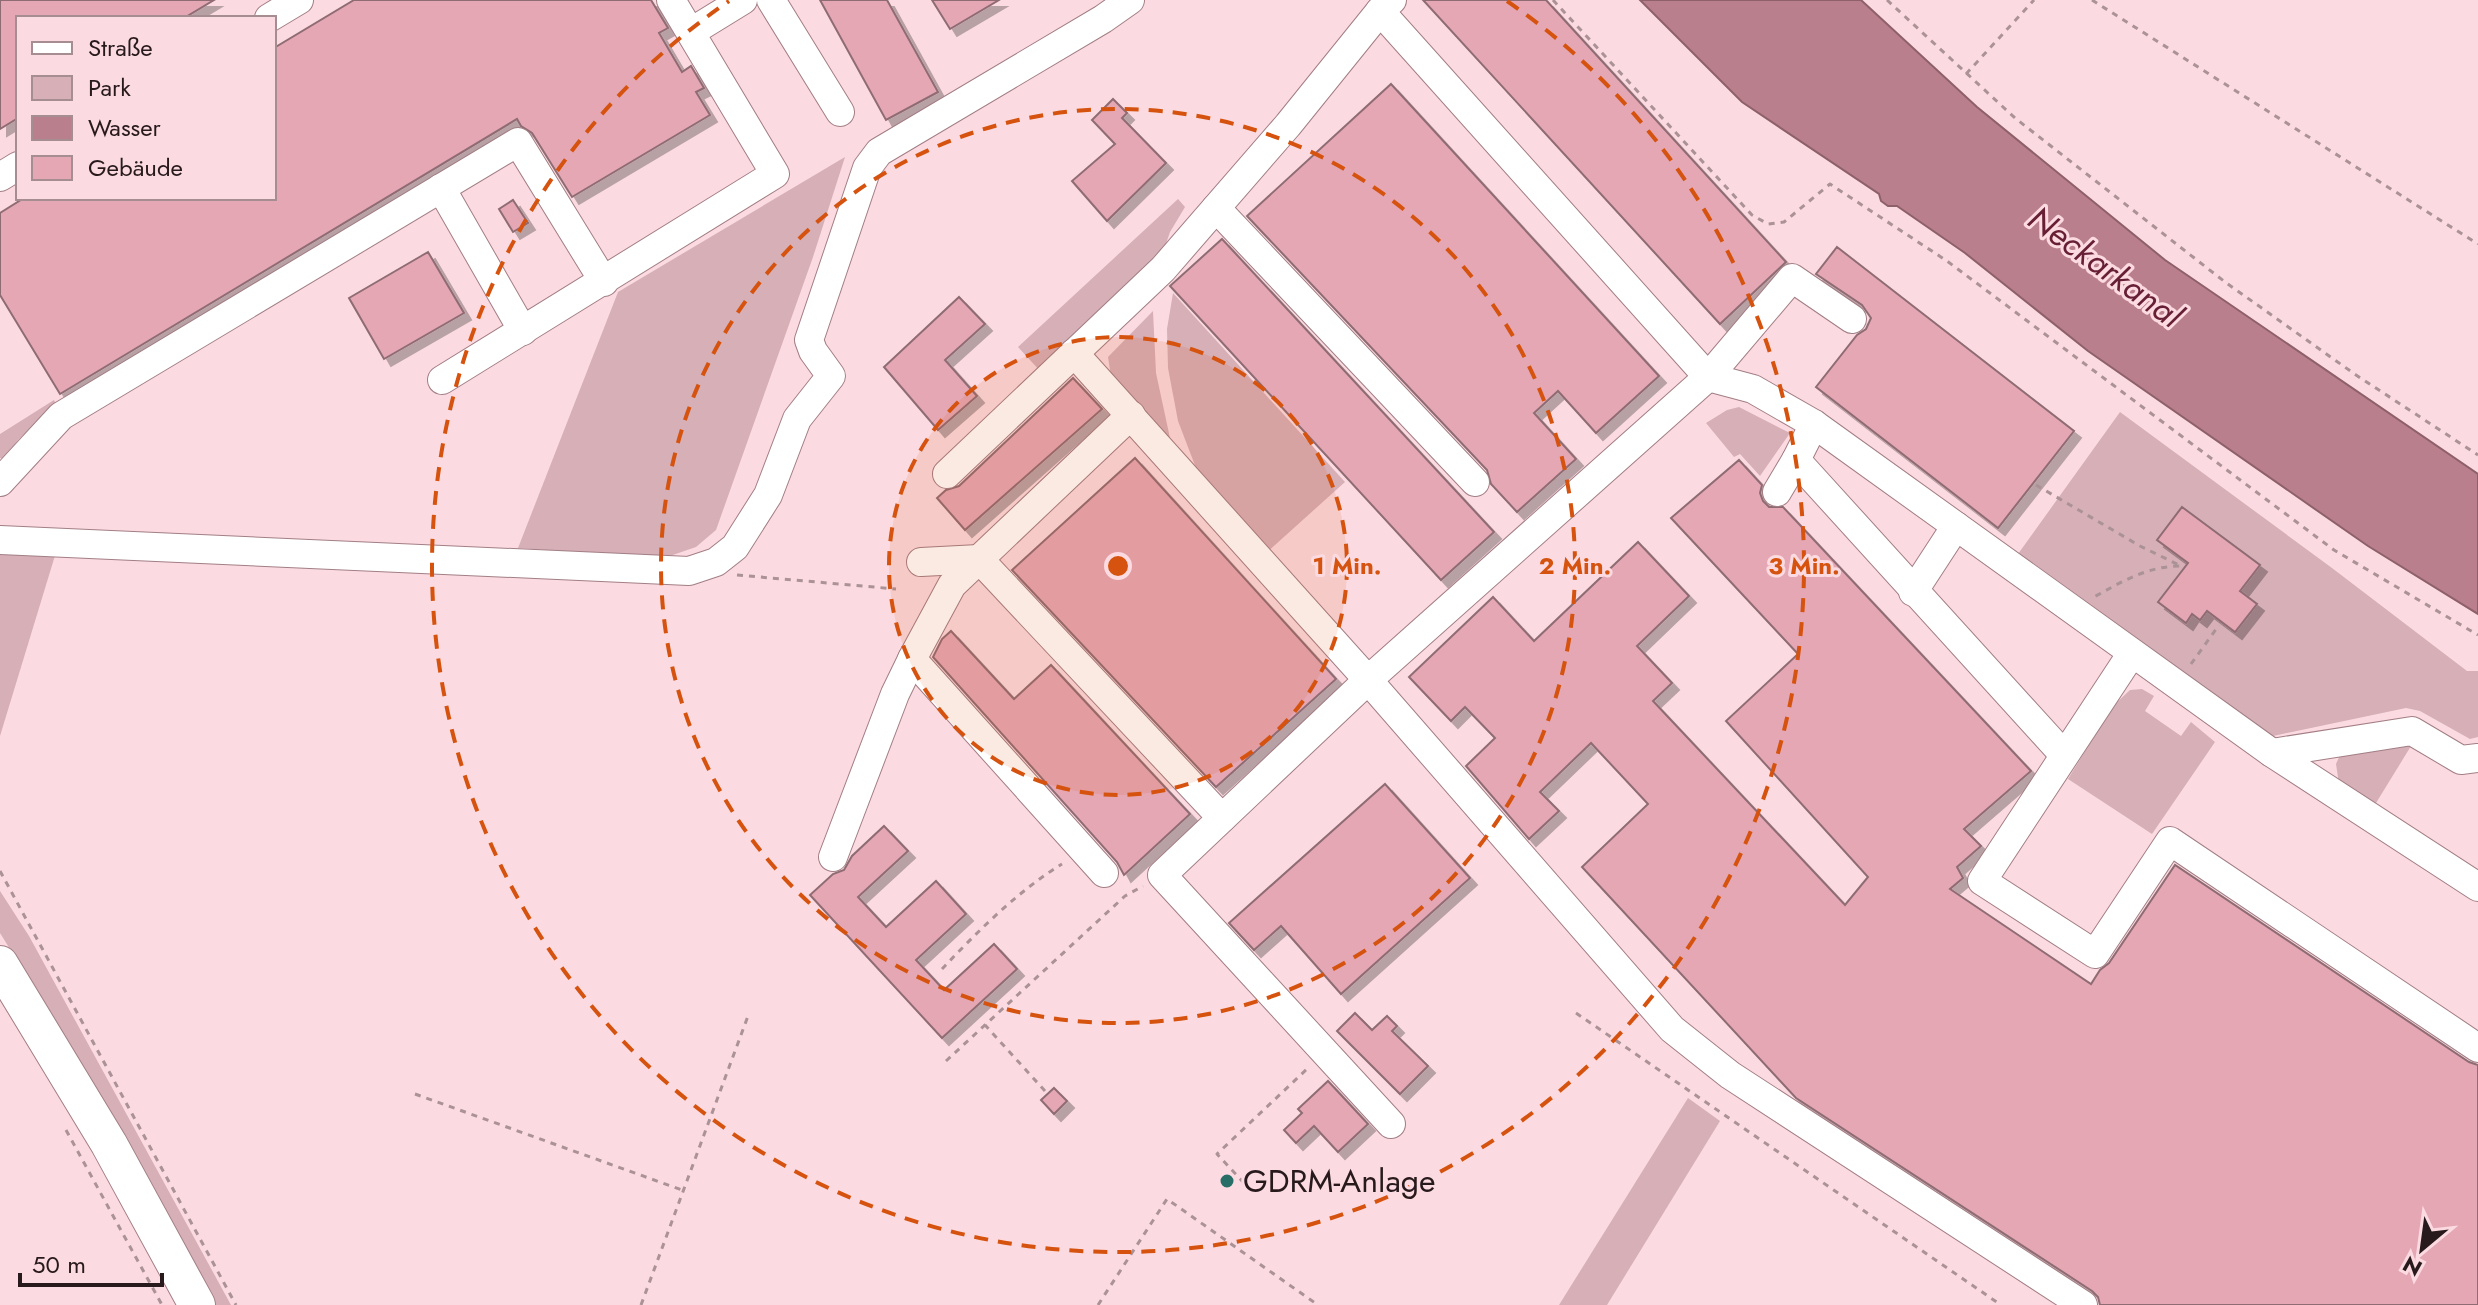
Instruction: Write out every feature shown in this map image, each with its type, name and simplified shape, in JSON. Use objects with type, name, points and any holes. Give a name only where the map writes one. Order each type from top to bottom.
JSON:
[{"type":"main road","points":[[0,964],[109,1144],[197,1305]]},
{"type":"lane","points":[[272,16],[299,0]]},
{"type":"lane","points":[[442,380],[775,174],[671,0]]},
{"type":"lane","points":[[691,32],[743,0]]},
{"type":"lane","points":[[771,0],[840,112]]},
{"type":"lane","points":[[0,540],[436,558],[652,571],[689,571],[716,562],[735,547],[755,517],[768,495],[797,419],[831,376],[809,340],[867,168],[879,152],[1130,0]]},
{"type":"lane","points":[[947,474],[1163,269],[1288,125],[1386,5],[1708,377],[1753,389],[1814,424],[2272,753],[2478,887]]},
{"type":"lane","points":[[0,482],[61,416],[518,142],[604,282]]},
{"type":"lane","points":[[441,188],[523,331]]},
{"type":"lane","points":[[1216,208],[1475,482]]},
{"type":"lane","points":[[1391,1124],[1162,875],[1368,680],[1708,377],[1792,278],[1852,319]]},
{"type":"lane","points":[[1074,353],[1368,680],[1672,1029],[1730,1075],[2083,1305]]},
{"type":"lane","points":[[833,857],[895,694],[952,585],[1131,415]]},
{"type":"lane","points":[[1777,492],[1814,424]]},
{"type":"lane","points":[[1796,460],[2064,755]]},
{"type":"lane","points":[[1913,592],[1956,526]]},
{"type":"lane","points":[[921,562],[979,559],[1222,818]]},
{"type":"lane","points":[[2132,653],[1982,881],[2095,954],[2170,841],[2478,1048]]},
{"type":"lane","points":[[912,659],[1104,873]]},
{"type":"lane","points":[[2272,753],[2412,731],[2461,760],[2478,758]]},
{"type":"path","points":[[1553,0],[1752,215],[1768,224],[1784,222],[1830,184],[1947,261],[2334,550],[2478,635]]},
{"type":"path","points":[[1887,0],[2015,118],[2225,282],[2356,375],[2478,455]]},
{"type":"path","points":[[1965,75],[2034,0]]},
{"type":"path","points":[[2092,0],[2478,244]]},
{"type":"path","points":[[2036,485],[2140,546],[2181,566],[2159,566],[2135,575],[2072,609]]},
{"type":"path","points":[[737,575],[896,589]]},
{"type":"path","points":[[2177,685],[2219,625]]},
{"type":"path","points":[[942,969],[1018,898],[1084,850]]},
{"type":"path","points":[[0,871],[236,1305]]},
{"type":"path","points":[[946,1061],[1125,896],[1162,875]]},
{"type":"path","points":[[1576,1013],[2001,1305]]},
{"type":"path","points":[[641,1305],[748,1016]]},
{"type":"path","points":[[985,1025],[1045,1091]]},
{"type":"path","points":[[1244,1183],[1217,1154],[1326,1052]]},
{"type":"path","points":[[415,1094],[682,1190]]},
{"type":"path","points":[[63,1123],[162,1305]]},
{"type":"path","points":[[1098,1305],[1167,1199],[1318,1305]]},
{"type":"green space","points":[[845,157],[813,257],[716,530],[696,547],[664,558],[518,548],[618,292]]},
{"type":"green space","points":[[1178,199],[1185,207],[1170,232],[1160,261],[1042,373],[1018,347]]},
{"type":"green space","points":[[1173,293],[1345,482],[1265,554],[1196,468],[1178,421],[1168,368],[1167,329]]},
{"type":"green space","points":[[1153,311],[1156,373],[1170,438],[1163,442],[1112,383],[1108,357]]},
{"type":"green space","points":[[54,400],[56,404],[18,440],[5,459],[0,458],[0,434]]},
{"type":"green space","points":[[1739,407],[1790,433],[1760,476],[1740,454],[1734,457],[1706,423],[1727,410]]},
{"type":"green space","points":[[2120,412],[2467,671],[2478,671],[2478,737],[2470,739],[2420,711],[2406,708],[2273,736],[2018,554]]},
{"type":"green space","points":[[0,547],[57,549],[0,736]]},
{"type":"green space","points":[[2142,689],[2154,696],[2145,711],[2181,736],[2191,722],[2215,742],[2152,834],[2068,779],[2113,706],[2130,690]]},
{"type":"green space","points":[[2405,742],[2411,746],[2376,803],[2368,804],[2339,784],[2336,764],[2340,755]]},
{"type":"green space","points":[[0,891],[29,936],[231,1305],[214,1305],[58,1026],[0,933]]},
{"type":"green space","points":[[1688,1098],[1720,1121],[1607,1305],[1559,1305]]},
{"type":"water","name":"Neckarkanal","points":[[1640,0],[1861,0],[1977,107],[2165,260],[2478,474],[2478,614],[2368,546],[2088,351],[1965,253],[1897,206],[1888,206],[1881,201],[1879,194],[1742,102]]},
{"type":"building","points":[[0,0],[214,0],[187,16],[16,16],[16,119],[0,129]]},
{"type":"building","points":[[354,0],[651,0],[668,28],[659,33],[682,72],[691,66],[704,88],[696,92],[710,115],[572,197],[532,133],[517,119],[60,394],[0,295],[0,213],[21,200],[276,200],[276,47]]},
{"type":"building","points":[[820,0],[887,0],[938,92],[886,120]]},
{"type":"building","points":[[932,0],[999,0],[950,29]]},
{"type":"building","points":[[1423,0],[1546,0],[1786,262],[1720,324]]},
{"type":"building","points":[[1391,84],[1659,376],[1596,433],[1558,391],[1534,413],[1576,459],[1517,512],[1491,484],[1487,470],[1247,216]]},
{"type":"building","points":[[1113,99],[1127,113],[1122,118],[1166,163],[1107,221],[1072,181],[1115,144],[1092,120]]},
{"type":"building","points":[[513,200],[528,223],[513,232],[499,209]]},
{"type":"building","points":[[1222,239],[1494,532],[1441,580],[1170,286]]},
{"type":"building","points":[[1837,247],[2074,431],[1998,528],[1816,387],[1857,335],[1866,329],[1871,318],[1862,305],[1816,274]]},
{"type":"building","points":[[428,252],[464,313],[384,359],[349,298]]},
{"type":"building","points":[[959,297],[985,324],[945,360],[977,396],[938,430],[884,367]]},
{"type":"building","points":[[1073,378],[1102,409],[965,530],[937,498],[946,490],[959,486]]},
{"type":"building","points":[[1135,458],[1336,679],[1216,787],[1012,570]]},
{"type":"building","points":[[1739,460],[1762,485],[1760,493],[1763,501],[1769,507],[1783,507],[2031,771],[1964,829],[1981,846],[1957,867],[1963,878],[1950,889],[2091,984],[2109,963],[2175,865],[2469,1062],[2478,1065],[2478,1305],[2100,1305],[2092,1291],[1796,1098],[1582,867],[1648,804],[1591,743],[1540,792],[1559,811],[1529,839],[1466,766],[1495,738],[1465,707],[1451,721],[1409,677],[1493,597],[1534,641],[1638,542],[1689,596],[1637,646],[1672,683],[1653,701],[1845,905],[1868,877],[1726,721],[1798,654],[1671,518]]},
{"type":"building","points":[[2182,507],[2260,565],[2240,591],[2257,604],[2235,632],[2207,611],[2200,620],[2192,614],[2186,623],[2158,602],[2188,563],[2157,540]]},
{"type":"building","points":[[951,631],[1014,699],[1051,665],[1190,814],[1124,875],[1117,862],[933,657],[942,639]]},
{"type":"building","points":[[1385,784],[1470,878],[1341,994],[1281,926],[1254,950],[1229,923]]},
{"type":"building","points":[[884,826],[908,851],[858,897],[886,927],[936,881],[966,914],[916,960],[944,990],[994,944],[1017,969],[942,1038],[810,895],[833,874],[844,870],[852,856]]},
{"type":"building","points":[[1355,1013],[1372,1030],[1387,1016],[1397,1026],[1392,1031],[1428,1066],[1400,1094],[1337,1031]]},
{"type":"building","points":[[1328,1081],[1368,1124],[1338,1152],[1314,1126],[1296,1143],[1284,1130],[1302,1113],[1298,1109]]},
{"type":"building","points":[[1054,1088],[1067,1101],[1054,1114],[1041,1100]]},
{"type":"place","name":"GDRM-Anlage","points":[[1227,1181]]}]
